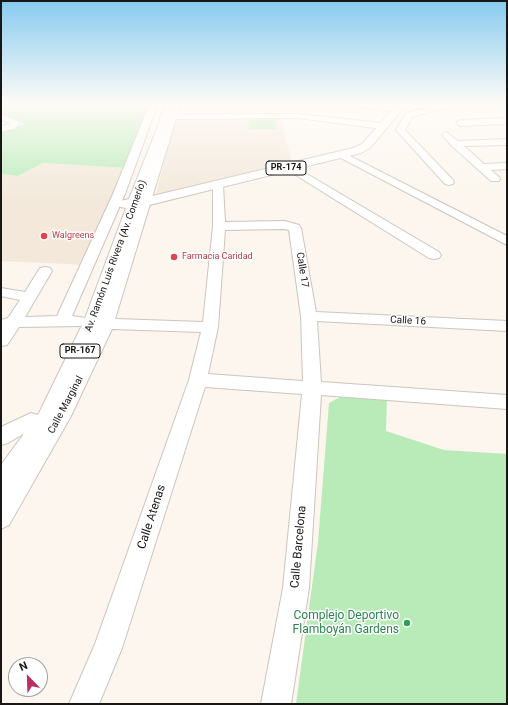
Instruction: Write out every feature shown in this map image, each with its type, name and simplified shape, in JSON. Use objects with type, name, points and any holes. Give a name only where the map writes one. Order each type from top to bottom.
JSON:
[{"type":"main road","name":"Av. Ramón Luis Rivera (Av. Comerío)","points":[[1,488],[48,418],[91,328],[135,203],[156,136]]},
{"type":"main road","name":"PR-174","points":[[135,203],[218,185],[357,151],[366,146],[374,136]]},
{"type":"main road","name":"Av. Ramón Luis Rivera (Av. Comerío)","points":[[1,464],[31,420],[60,367],[71,321],[99,275],[135,203]]},
{"type":"street","name":"Calle Marginal","points":[[71,321],[120,194],[152,136]]},
{"type":"street","name":"Calle Marginal","points":[[1,518],[64,412],[106,324],[135,203],[156,136]]},
{"type":"street","points":[[406,136],[449,182]]},
{"type":"street","points":[[447,136],[495,179]]},
{"type":"street","points":[[455,144],[507,142]]},
{"type":"street","points":[[342,155],[507,241]]},
{"type":"street","points":[[482,168],[507,166]]},
{"type":"street","points":[[290,167],[434,255]]},
{"type":"street","name":"Calle Atenas","points":[[84,704],[108,648],[198,380],[210,327],[219,226],[218,185]]},
{"type":"street","name":"Calle 17","points":[[219,226],[285,225],[295,228],[309,316],[312,388]]},
{"type":"street","points":[[1,341],[8,324],[30,297],[45,271]]},
{"type":"street","points":[[1,292],[30,297]]},
{"type":"street","name":"Calle 16","points":[[309,316],[507,326]]},
{"type":"street","points":[[8,324],[71,321]]},
{"type":"street","points":[[106,324],[210,327]]},
{"type":"street","points":[[198,380],[507,402]]},
{"type":"street","name":"Calle Barcelona","points":[[276,704],[296,588],[312,388]]},
{"type":"street","points":[[1,437],[31,420]]},
{"type":"shaded area","points":[[171,136],[285,136],[292,163],[156,194]]},
{"type":"shaded area","points":[[43,163],[127,168],[87,265],[1,261],[1,174],[18,176]]},
{"type":"green space","points":[[1,136],[139,136],[127,168],[43,163],[18,176],[1,174]]},
{"type":"green space","name":"Complejo Deportivo Flamboyán Gardens","points":[[342,396],[387,399],[386,431],[444,450],[507,454],[507,704],[296,704],[318,542],[329,403]]},
{"type":"place","name":"Walgreens","points":[[44,236]]},
{"type":"place","name":"Farmacia Caridad","points":[[174,257]]},
{"type":"place","name":"Complejo Deportivo Flamboyán Gardens","points":[[407,623]]}]
